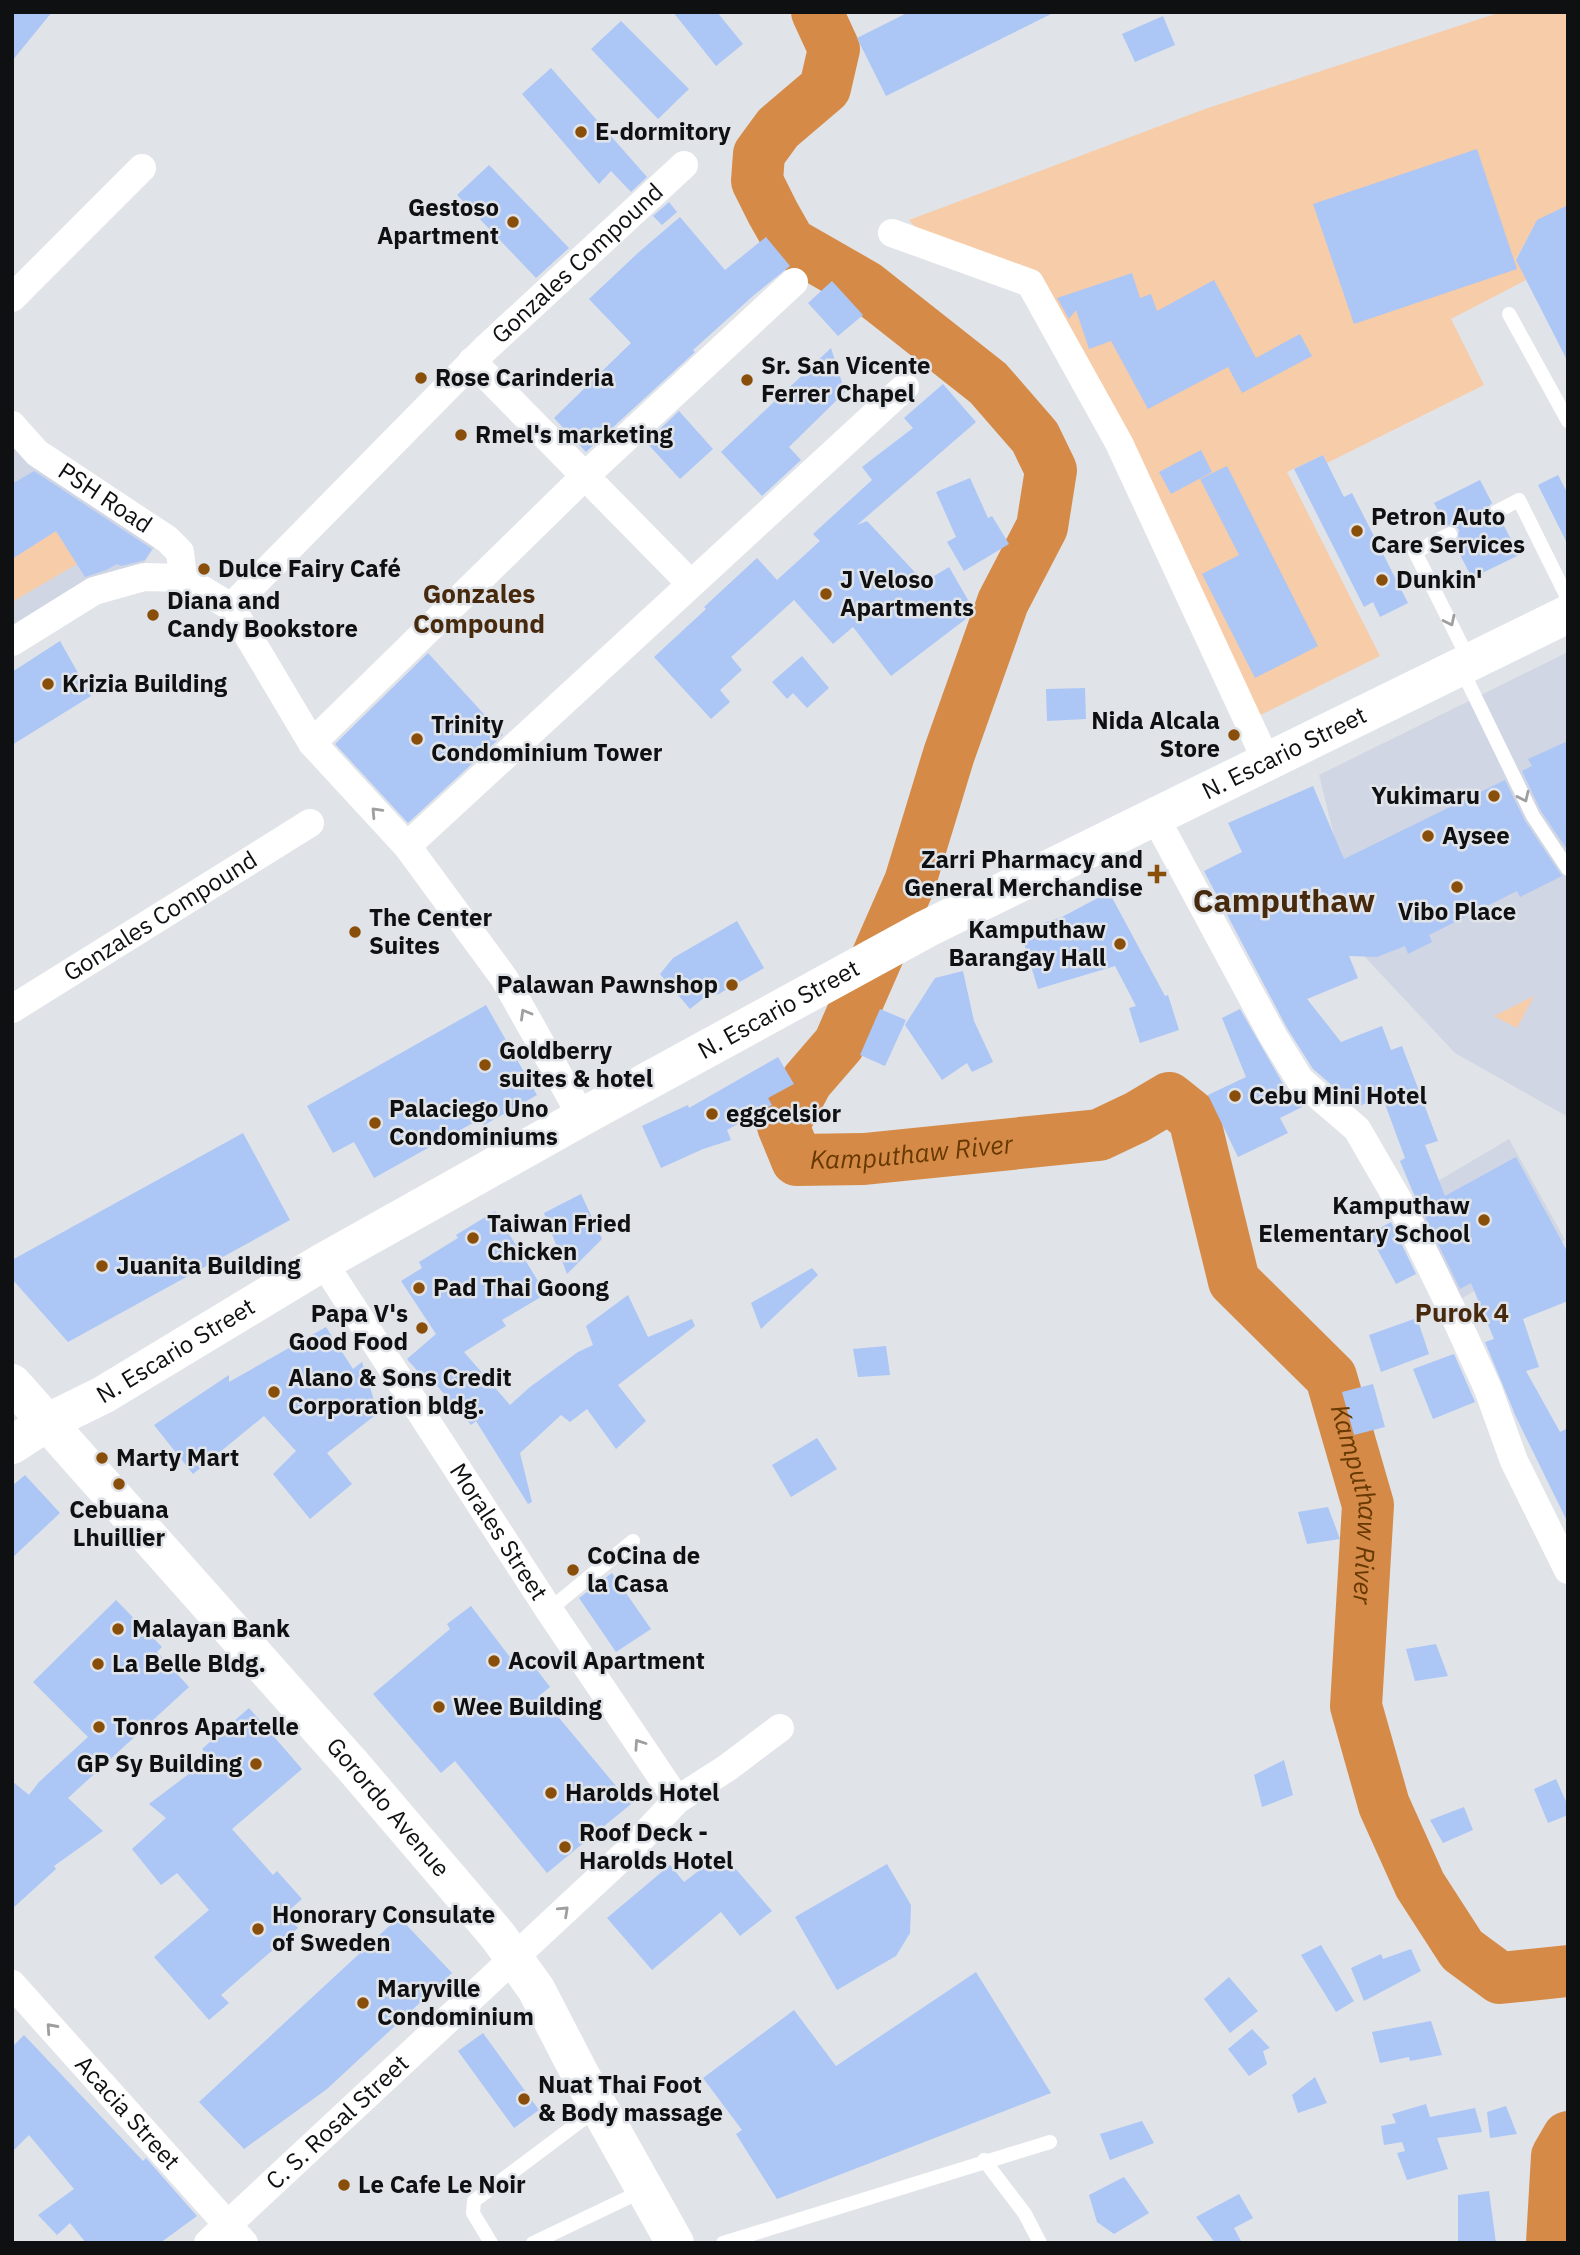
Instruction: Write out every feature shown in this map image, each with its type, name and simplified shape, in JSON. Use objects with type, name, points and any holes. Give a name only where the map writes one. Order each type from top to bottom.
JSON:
[{"type":"main road","name":"N. Escario Street","points":[[12,1445],[46,1423],[103,1395],[323,1262],[582,1116],[926,929],[1568,614]]},
{"type":"main road","name":"Gorordo Avenue","points":[[12,1383],[352,1765],[514,1958],[536,1989],[675,2243]]},
{"type":"street","name":"Gonzales Compound","points":[[231,607],[472,361],[684,165]]},
{"type":"street","points":[[12,299],[142,167]]},
{"type":"street","points":[[892,233],[1030,283],[1119,443],[1267,762]]},
{"type":"street","points":[[312,743],[585,476],[794,282]]},
{"type":"street","name":"Gonzales Compound","points":[[472,361],[691,584]]},
{"type":"street","points":[[407,846],[905,387]]},
{"type":"street","name":"PSH Road","points":[[12,425],[37,453],[167,539],[180,552],[183,579]]},
{"type":"street","points":[[12,642],[94,591],[145,578],[183,579],[231,607],[312,743],[407,846],[504,978],[582,1116]]},
{"type":"street","points":[[1154,817],[1273,1036],[1300,1080],[1357,1129],[1401,1205],[1488,1389],[1514,1461],[1568,1570]]},
{"type":"street","name":"Gonzales Compound","points":[[12,1009],[310,823]]},
{"type":"street","name":"Morales Street","points":[[323,1262],[549,1610],[677,1800]]},
{"type":"street","name":"C. S. Rosal Street","points":[[226,2237],[514,1958],[634,1846],[677,1800],[727,1768],[780,1728]]},
{"type":"street","name":"Acacia Street","points":[[12,1984],[226,2237]]},
{"type":"lane","points":[[1509,314],[1568,421]]},
{"type":"lane","points":[[1496,512],[1519,500],[1568,599]]},
{"type":"lane","points":[[1450,534],[1415,551],[1533,816],[1568,869]]},
{"type":"lane","points":[[549,1610],[633,1541]]},
{"type":"lane","points":[[491,2243],[472,2213],[474,2201],[599,2108]]},
{"type":"lane","points":[[723,2243],[1050,2142]]},
{"type":"lane","points":[[984,2161],[1024,2214],[1040,2243]]},
{"type":"lane","points":[[533,2243],[645,2189]]},
{"type":"shaded area","points":[[1501,12],[1568,12],[1568,205],[1537,221],[1516,259],[1526,280],[1451,319],[1484,385],[1327,463],[1323,455],[1287,472],[1380,656],[1248,721],[1024,273],[929,243],[909,220],[1205,109]]},
{"type":"shaded area","points":[[12,437],[159,540],[136,575],[12,626]]},
{"type":"shaded area","points":[[56,531],[77,564],[12,602],[12,559]]},
{"type":"shaded area","name":"Vibo Place","points":[[1568,652],[1568,1117],[1455,1053],[1364,956],[1319,775]]},
{"type":"shaded area","points":[[1534,996],[1517,1028],[1494,1016]]},
{"type":"shaded area","name":"Kamputhaw Elementary School","points":[[1509,1139],[1565,1240],[1457,1301],[1404,1201]]},
{"type":"building","points":[[12,12],[52,12],[12,61]]},
{"type":"building","points":[[673,12],[717,12],[743,44],[716,66]]},
{"type":"building","points":[[909,12],[1055,12],[886,96],[857,38]]},
{"type":"building","points":[[1163,16],[1175,45],[1135,62],[1122,34]]},
{"type":"building","points":[[621,21],[689,89],[658,119],[591,49]]},
{"type":"building","name":"E-dormitory","points":[[551,68],[647,177],[631,192],[611,171],[599,184],[522,94]]},
{"type":"building","points":[[1477,149],[1517,269],[1354,324],[1313,204]]},
{"type":"building","name":"Gestoso Apartment","points":[[489,165],[569,248],[536,278],[457,195]]},
{"type":"building","points":[[669,202],[677,212],[662,225],[653,216]]},
{"type":"building","points":[[1568,205],[1568,362],[1516,260],[1537,220]]},
{"type":"building","points":[[680,217],[725,270],[766,237],[790,266],[693,350],[695,352],[586,452],[554,418],[631,343],[589,299]]},
{"type":"building","points":[[1132,273],[1140,298],[1151,294],[1157,311],[1214,280],[1256,358],[1300,334],[1312,356],[1242,393],[1228,367],[1148,409],[1111,341],[1089,349],[1076,310],[1069,319],[1057,298]]},
{"type":"building","points":[[832,281],[863,315],[838,336],[808,303]]},
{"type":"building","points":[[831,348],[845,392],[789,447],[801,460],[762,496],[721,452]]},
{"type":"building","points":[[943,384],[976,422],[857,525],[867,521],[924,582],[949,567],[975,612],[891,676],[853,627],[833,644],[794,600],[731,657],[742,670],[720,690],[730,702],[711,719],[654,657],[757,558],[777,580],[820,541],[813,534],[872,480],[862,467],[913,428],[904,418]]},
{"type":"building","points":[[679,411],[713,449],[680,479],[646,442]]},
{"type":"building","points":[[1201,450],[1212,472],[1171,494],[1159,472]]},
{"type":"building","points":[[1323,455],[1344,497],[1352,493],[1408,603],[1380,617],[1373,602],[1364,607],[1294,469]]},
{"type":"building","points":[[1227,466],[1318,646],[1255,678],[1202,574],[1239,555],[1200,479]]},
{"type":"building","points":[[34,471],[152,549],[145,560],[121,566],[117,564],[85,577],[56,531],[12,559],[12,484]]},
{"type":"building","points":[[1558,475],[1568,494],[1568,545],[1538,485]]},
{"type":"building","points":[[970,478],[988,518],[992,516],[1009,544],[964,571],[947,542],[956,537],[936,492]]},
{"type":"building","points":[[1480,480],[1492,503],[1488,507],[1487,516],[1491,520],[1501,520],[1519,555],[1472,578],[1454,543],[1458,539],[1459,530],[1455,526],[1446,525],[1434,503]]},
{"type":"building","name":"Krizia Building","points":[[60,641],[91,696],[12,745],[12,672]]},
{"type":"building","name":"Trinity Condominium Tower","points":[[428,653],[503,735],[408,823],[335,744]]},
{"type":"building","points":[[802,656],[829,688],[807,708],[793,693],[787,699],[772,682]]},
{"type":"building","points":[[1085,688],[1086,719],[1047,721],[1046,689]]},
{"type":"building","points":[[1568,741],[1568,851],[1541,811],[1522,771],[1532,766],[1528,759]]},
{"type":"building","points":[[1505,780],[1525,821],[1562,876],[1520,897],[1517,891],[1429,935],[1432,942],[1408,954],[1405,946],[1377,957],[1349,956],[1358,978],[1307,999],[1341,1042],[1382,1026],[1391,1050],[1402,1046],[1438,1141],[1425,1145],[1445,1196],[1516,1157],[1568,1253],[1568,1301],[1523,1319],[1539,1367],[1526,1371],[1560,1432],[1568,1428],[1568,1523],[1516,1417],[1485,1342],[1494,1339],[1471,1283],[1460,1289],[1412,1190],[1400,1161],[1405,1158],[1382,1096],[1357,1107],[1349,1097],[1313,1069],[1287,1028],[1204,871],[1242,852],[1228,823],[1313,786],[1344,859]]},
{"type":"building","points":[[1109,892],[1165,996],[1168,995],[1179,1030],[1140,1043],[1129,1008],[1136,1006],[1115,966],[1038,989],[1020,930],[1062,917]]},
{"type":"building","points":[[737,921],[764,968],[717,995],[714,990],[690,1009],[660,974],[673,958]]},
{"type":"building","points":[[963,971],[974,1021],[993,1062],[972,1072],[967,1063],[942,1080],[905,1025],[935,978]]},
{"type":"building","points":[[486,1005],[537,1095],[484,1125],[480,1119],[374,1178],[354,1142],[333,1153],[307,1106]]},
{"type":"building","points":[[880,1009],[906,1020],[885,1066],[860,1055]]},
{"type":"building","points":[[1240,1009],[1286,1089],[1304,1106],[1280,1118],[1288,1133],[1238,1157],[1208,1095],[1246,1077],[1222,1018]]},
{"type":"building","points":[[778,1057],[794,1084],[768,1098],[772,1105],[727,1130],[731,1140],[661,1168],[642,1126],[688,1105],[689,1108]]},
{"type":"building","points":[[243,1133],[290,1220],[68,1342],[12,1279],[12,1260]]},
{"type":"building","points":[[581,1194],[602,1239],[567,1274],[544,1213]]},
{"type":"building","points":[[495,1211],[546,1294],[502,1320],[506,1326],[464,1352],[510,1405],[578,1352],[593,1345],[586,1326],[628,1295],[648,1337],[692,1319],[695,1326],[618,1385],[646,1421],[616,1449],[587,1409],[570,1422],[561,1415],[520,1453],[532,1502],[528,1504],[476,1421],[471,1425],[432,1380],[428,1383],[407,1359],[436,1334],[401,1281],[422,1268],[419,1262]]},
{"type":"building","points":[[1391,1222],[1416,1274],[1396,1284],[1369,1234]]},
{"type":"building","points":[[812,1268],[818,1275],[761,1329],[751,1303]]},
{"type":"building","points":[[1417,1318],[1429,1354],[1381,1372],[1369,1335]]},
{"type":"building","points":[[326,1327],[353,1369],[362,1362],[378,1413],[327,1453],[352,1484],[310,1519],[273,1474],[296,1451],[264,1416],[193,1474],[154,1425],[229,1375],[229,1382]]},
{"type":"building","points":[[886,1346],[890,1375],[858,1377],[853,1349]]},
{"type":"building","points":[[1454,1354],[1475,1402],[1433,1419],[1413,1369]]},
{"type":"building","points":[[1373,1384],[1385,1427],[1354,1435],[1342,1392]]},
{"type":"building","points":[[817,1438],[837,1469],[791,1497],[772,1465]]},
{"type":"building","points":[[25,1475],[60,1513],[12,1558],[12,1486]]},
{"type":"building","points":[[1328,1507],[1340,1539],[1307,1544],[1298,1512]]},
{"type":"building","points":[[612,1573],[651,1629],[616,1652],[579,1598]]},
{"type":"building","points":[[116,1600],[162,1647],[157,1652],[189,1687],[68,1798],[103,1831],[54,1866],[56,1869],[12,1909],[12,1781],[29,1795],[39,1782],[88,1737],[33,1682]]},
{"type":"building","points":[[471,1606],[516,1665],[527,1657],[550,1687],[540,1695],[631,1804],[547,1873],[455,1761],[441,1773],[373,1694],[450,1629],[447,1624]]},
{"type":"building","points":[[1436,1644],[1448,1676],[1415,1681],[1406,1649]]},
{"type":"building","points":[[249,1708],[302,1769],[232,1829],[273,1875],[277,1871],[302,1899],[285,1914],[298,1928],[221,1995],[229,2003],[209,2020],[154,1957],[209,1910],[177,1873],[161,1885],[132,1849],[166,1818],[149,1804],[210,1758],[202,1749]]},
{"type":"building","points":[[1284,1760],[1293,1795],[1262,1807],[1254,1775]]},
{"type":"building","points":[[1556,1779],[1568,1806],[1568,1815],[1548,1823],[1534,1789]]},
{"type":"building","points":[[1464,1807],[1473,1830],[1443,1843],[1430,1820]]},
{"type":"building","points":[[722,1853],[772,1911],[740,1936],[721,1912],[652,1970],[607,1918],[670,1865],[684,1882]]},
{"type":"building","points":[[887,1864],[911,1905],[910,1933],[896,1956],[837,1990],[795,1917]]},
{"type":"building","name":"Maryville Condominium","points":[[399,1917],[452,1973],[327,2089],[244,2149],[199,2102]]},
{"type":"building","points":[[1321,1945],[1354,2001],[1336,2012],[1301,1955]]},
{"type":"building","points":[[1411,1949],[1421,1971],[1364,2001],[1351,1968],[1381,1954],[1383,1959]]},
{"type":"building","points":[[976,1972],[1051,2093],[777,2199],[736,2134],[742,2130],[703,2078],[794,2010],[836,2066]]},
{"type":"building","points":[[1229,1977],[1258,2011],[1230,2033],[1204,1999]]},
{"type":"building","points":[[1431,2021],[1442,2055],[1410,2061],[1409,2057],[1380,2063],[1372,2032]]},
{"type":"building","points":[[1252,2029],[1270,2048],[1263,2051],[1267,2064],[1249,2076],[1228,2049]]},
{"type":"building","points":[[483,2033],[539,2110],[514,2128],[458,2051]]},
{"type":"building","points":[[24,2035],[143,2161],[146,2158],[197,2216],[160,2243],[86,2243],[70,2223],[57,2235],[38,2215],[74,2189],[29,2135],[12,2152],[12,2047]]},
{"type":"building","points":[[1315,2077],[1327,2103],[1298,2113],[1292,2095]]},
{"type":"building","points":[[1426,2104],[1430,2117],[1475,2108],[1482,2132],[1437,2138],[1448,2169],[1407,2180],[1397,2153],[1405,2151],[1402,2142],[1384,2145],[1381,2126],[1396,2123],[1392,2114]]},
{"type":"building","points":[[1506,2106],[1517,2134],[1490,2138],[1487,2112]]},
{"type":"building","points":[[1142,2121],[1154,2143],[1110,2160],[1100,2134]]},
{"type":"building","points":[[1124,2177],[1149,2213],[1114,2234],[1097,2222],[1089,2195]]},
{"type":"building","points":[[1489,2191],[1496,2243],[1458,2243],[1458,2195]]},
{"type":"building","points":[[1239,2194],[1253,2218],[1234,2228],[1242,2243],[1215,2243],[1196,2217]]},
{"type":"waterway","name":"Kamputhaw River","points":[[817,12],[834,49],[825,88],[778,128],[759,154],[757,181],[773,213],[790,243],[865,286],[988,383],[1035,437],[1051,470],[1042,527],[1003,602],[949,754],[910,882],[839,1044],[807,1081],[783,1126],[797,1160],[864,1159],[1099,1135],[1169,1098],[1194,1118],[1234,1281],[1331,1377],[1368,1505],[1356,1706],[1384,1805],[1420,1885],[1462,1950],[1500,1978],[1568,1971]]},
{"type":"waterway","name":"Kamputhaw River","points":[[1552,2243],[1557,2156],[1568,2137]]},
{"type":"place","name":"E-dormitory","points":[[581,132]]},
{"type":"place","name":"Gestoso Apartment","points":[[513,222]]},
{"type":"place","name":"Rose Carinderia","points":[[421,378]]},
{"type":"place","name":"Sr. San Vicente Ferrer Chapel","points":[[747,380]]},
{"type":"place","name":"Rmel's marketing","points":[[461,435]]},
{"type":"place","name":"Petron Auto Care Services","points":[[1357,531]]},
{"type":"place","name":"Dulce Fairy Café","points":[[204,569]]},
{"type":"place","name":"Dunkin'","points":[[1382,580]]},
{"type":"place","name":"J Veloso Apartments","points":[[826,594]]},
{"type":"place","name":"Diana and Candy Bookstore","points":[[153,615]]},
{"type":"place","name":"Krizia Building","points":[[48,684]]},
{"type":"place","name":"Nida Alcala Store","points":[[1234,735]]},
{"type":"place","name":"Trinity Condominium Tower","points":[[417,739]]},
{"type":"place","name":"Yukimaru","points":[[1494,796]]},
{"type":"place","name":"Aysee","points":[[1428,836]]},
{"type":"place","name":"Zarri Pharmacy and General Merchandise","points":[[1157,874]]},
{"type":"place","name":"Vibo Place","points":[[1457,887]]},
{"type":"place","name":"The Center Suites","points":[[355,932]]},
{"type":"place","name":"Kamputhaw Barangay Hall","points":[[1120,944]]},
{"type":"place","name":"Palawan Pawnshop","points":[[732,985]]},
{"type":"place","name":"Goldberry suites & hotel","points":[[485,1065]]},
{"type":"place","name":"Cebu Mini Hotel","points":[[1235,1096]]},
{"type":"place","name":"eggcelsior","points":[[712,1114]]},
{"type":"place","name":"Palaciego Uno Condominiums","points":[[375,1123]]},
{"type":"place","name":"Kamputhaw Elementary School","points":[[1484,1220]]},
{"type":"place","name":"Taiwan Fried Chicken","points":[[473,1238]]},
{"type":"place","name":"Juanita Building","points":[[102,1266]]},
{"type":"place","name":"Pad Thai Goong","points":[[419,1288]]},
{"type":"place","name":"Papa V's Good Food","points":[[422,1328]]},
{"type":"place","name":"Alano & Sons Credit Corporation bldg.","points":[[274,1392]]},
{"type":"place","name":"Marty Mart","points":[[102,1458]]},
{"type":"place","name":"Cebuana Lhuillier","points":[[119,1484]]},
{"type":"place","name":"CoCina de la Casa","points":[[573,1570]]},
{"type":"place","name":"Malayan Bank","points":[[118,1629]]},
{"type":"place","name":"Acovil Apartment","points":[[494,1661]]},
{"type":"place","name":"La Belle Bldg.","points":[[98,1664]]},
{"type":"place","name":"Wee Building","points":[[439,1707]]},
{"type":"place","name":"Tonros Apartelle","points":[[99,1727]]},
{"type":"place","name":"GP Sy Building","points":[[256,1764]]},
{"type":"place","name":"Harolds Hotel","points":[[551,1793]]},
{"type":"place","name":"Roof Deck - Harolds Hotel","points":[[565,1847]]},
{"type":"place","name":"Honorary Consulate of Sweden","points":[[258,1929]]},
{"type":"place","name":"Maryville Condominium","points":[[363,2003]]},
{"type":"place","name":"Nuat Thai Foot & Body massage","points":[[524,2099]]},
{"type":"place","name":"Le Cafe Le Noir","points":[[344,2185]]},
{"type":"district","name":"Gonzales Compound","points":[[479,609]]},
{"type":"district","name":"Camputhaw","points":[[1284,901]]},
{"type":"district","name":"Purok 4","points":[[1462,1313]]}]
